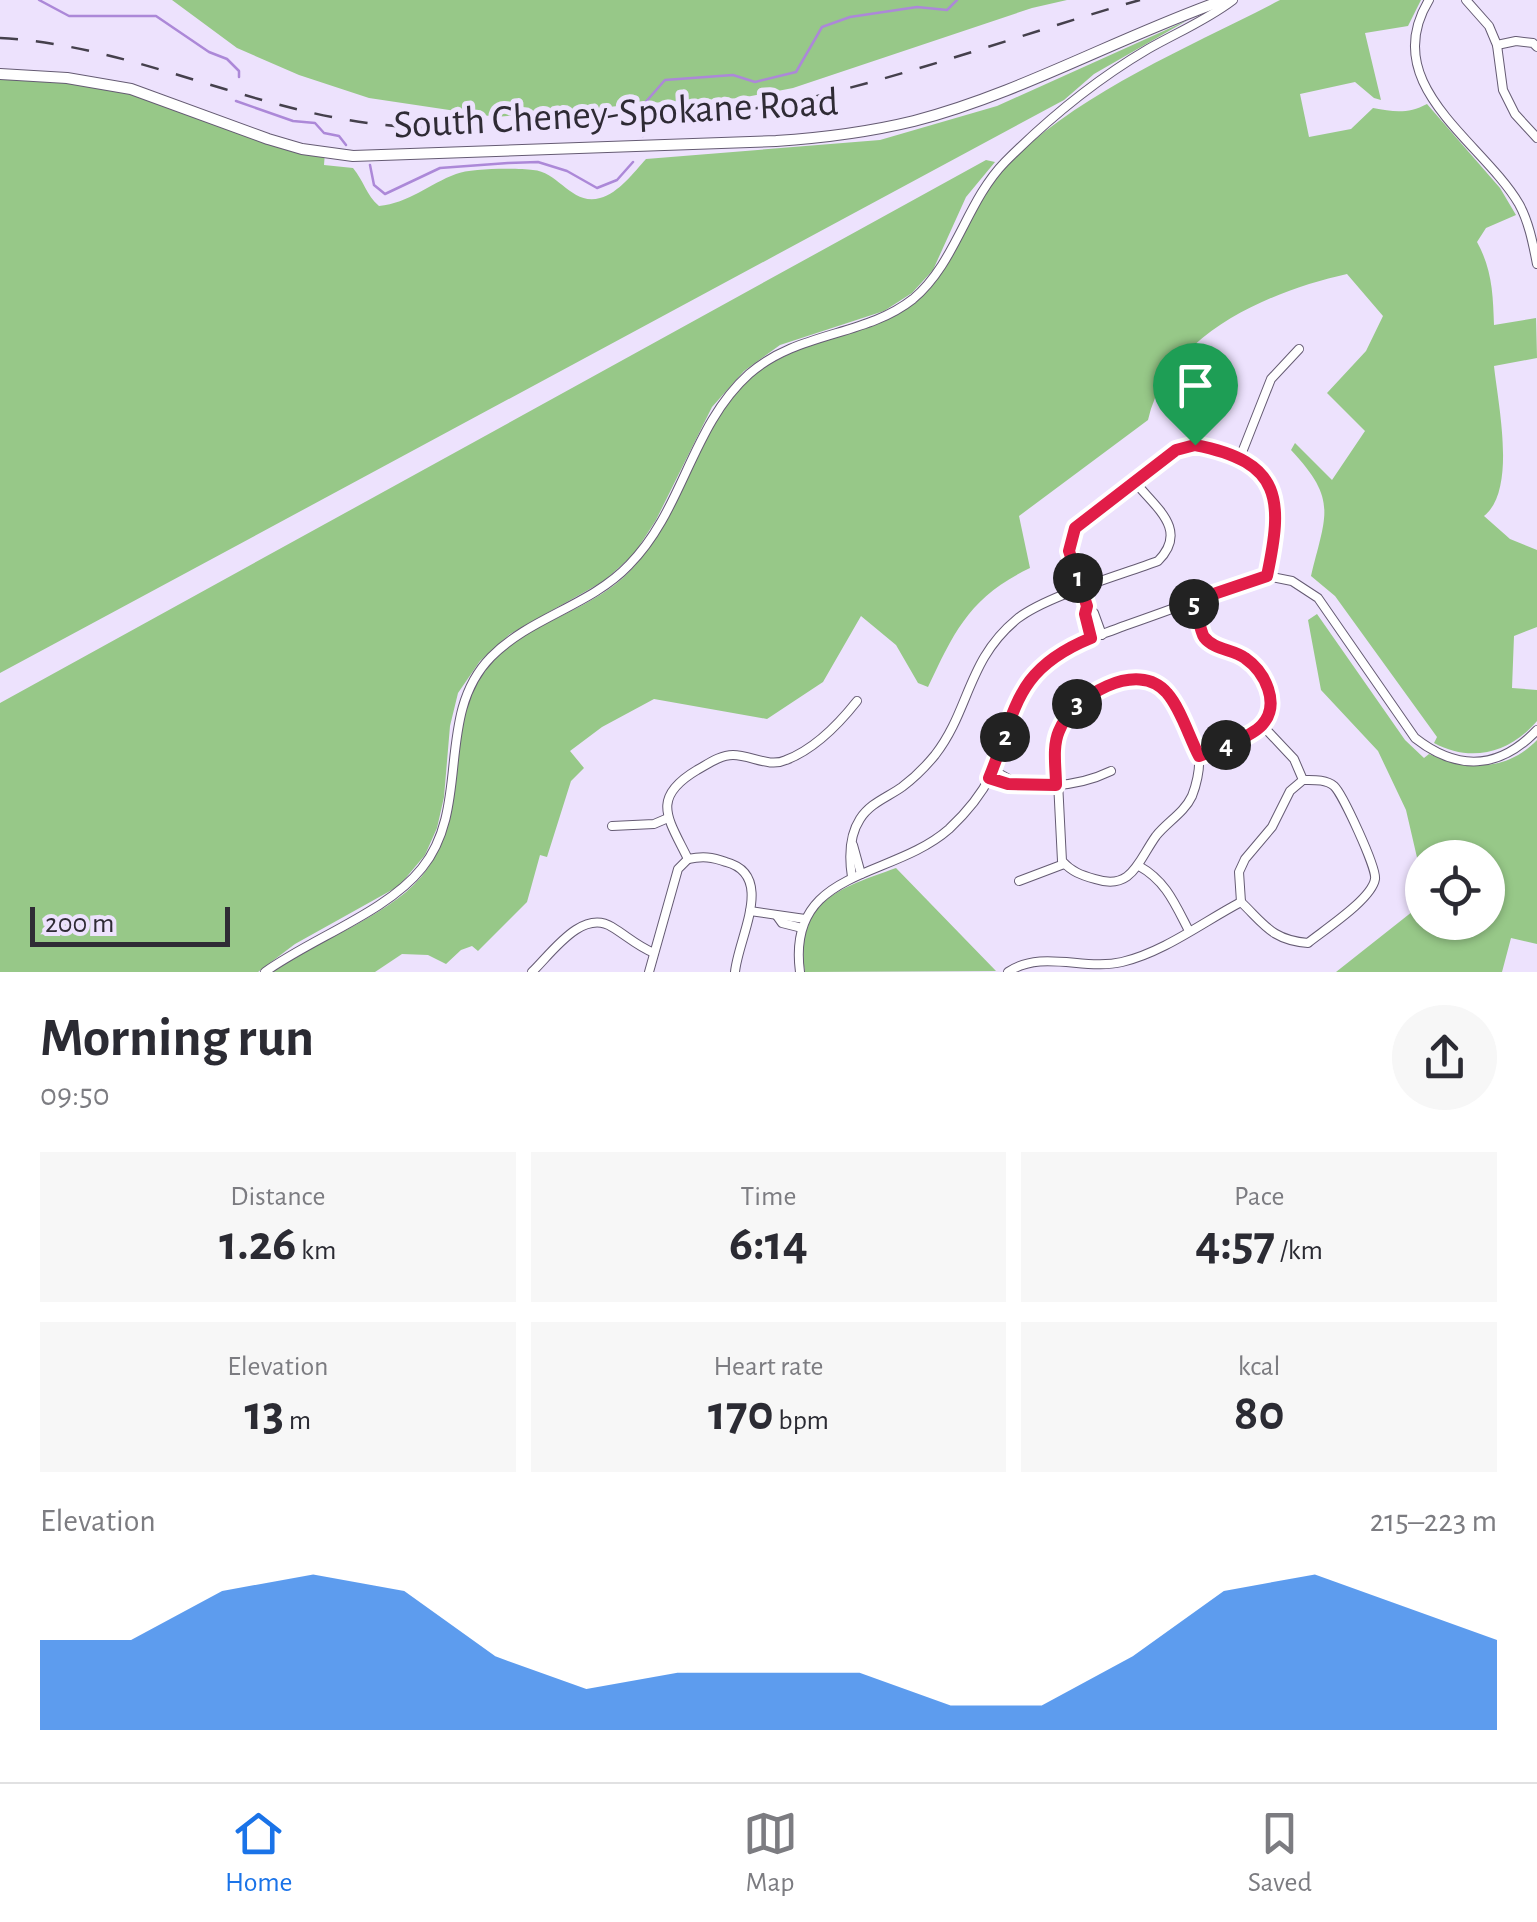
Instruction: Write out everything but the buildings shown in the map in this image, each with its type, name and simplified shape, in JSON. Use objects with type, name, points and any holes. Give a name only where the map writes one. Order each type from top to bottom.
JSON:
[{"type":"main road","name":"South Cheney-Spokane Road","points":[[0,74],[68,78],[130,89],[268,139],[302,149],[354,156],[776,141],[917,120],[1224,0]]},
{"type":"street","points":[[265,972],[296,950],[400,892],[423,867],[447,817],[460,710],[472,682],[507,642],[595,593],[632,564],[654,535],[726,400],[750,374],[782,350],[888,314],[913,298],[937,274],[976,199],[1006,161],[1115,70],[1233,0]]},
{"type":"street","points":[[1429,0],[1420,20],[1415,53],[1424,87],[1440,111],[1498,174],[1520,207],[1537,264]]},
{"type":"street","points":[[1466,0],[1489,26],[1497,45],[1504,90],[1515,114],[1537,138]]},
{"type":"street","points":[[1497,45],[1516,41],[1533,43],[1537,48]]},
{"type":"street","points":[[1239,460],[1274,374],[1300,350]]},
{"type":"street","points":[[1195,445],[1198,418]]},
{"type":"street","points":[[1102,635],[1094,613],[1087,606],[1069,551],[1075,528],[1176,450],[1195,445],[1253,466],[1266,479],[1278,508],[1267,576]]},
{"type":"street","points":[[857,876],[853,846],[861,817],[873,804],[915,776],[934,755],[950,732],[970,680],[1002,634],[1034,608],[1158,561],[1168,551],[1173,536],[1171,527],[1135,482]]},
{"type":"street","points":[[1173,536],[1184,534]]},
{"type":"street","points":[[800,972],[798,947],[803,924],[828,890],[910,856],[964,815],[991,774],[1011,712],[1026,685],[1049,660],[1091,638],[1267,576],[1292,581],[1318,598],[1415,738],[1433,752],[1455,760],[1483,762],[1507,754],[1537,730]]},
{"type":"street","points":[[1190,602],[1207,641],[1242,655],[1268,686],[1271,704],[1262,725],[1216,751],[1199,756]]},
{"type":"street","points":[[1087,606],[1091,638]]},
{"type":"street","points":[[1136,678],[1154,684],[1167,693],[1199,756],[1192,796],[1124,880],[1112,883],[1072,872],[1064,864],[1056,742],[1077,704],[1120,682],[1136,678]]},
{"type":"street","points":[[688,859],[668,818],[666,797],[687,776],[720,758],[733,756],[774,763],[786,760],[826,736],[858,701]]},
{"type":"street","points":[[1262,725],[1294,759],[1304,780]]},
{"type":"street","points":[[991,774],[1016,783],[1056,785],[1082,783],[1111,771]]},
{"type":"street","points":[[1304,780],[1321,780],[1334,786],[1374,864],[1376,880],[1367,895],[1308,943],[1272,934],[1241,902],[1239,872],[1272,827],[1290,791],[1304,780]]},
{"type":"street","points":[[612,826],[654,824],[668,818]]},
{"type":"street","points":[[649,972],[678,869],[688,859],[705,856],[740,866],[750,877],[750,911],[736,972]]},
{"type":"street","points":[[1019,881],[1064,864]]},
{"type":"street","points":[[1139,866],[1155,874],[1166,886],[1189,930]]},
{"type":"street","points":[[1008,972],[1035,960],[1089,969],[1121,962],[1152,952],[1241,902]]},
{"type":"street","points":[[750,911],[777,916],[782,923],[803,924]]},
{"type":"street","points":[[532,972],[580,926],[592,922],[604,923],[636,946],[654,953]]},
{"type":"green space","points":[[172,0],[1067,0],[1032,8],[793,88],[741,98],[496,117],[369,98],[299,75],[237,48]]},
{"type":"green space","points":[[1280,0],[1421,0],[1408,26],[1365,33],[1381,100],[1355,82],[1300,94],[1309,137],[1351,129],[1373,108],[1401,111],[1427,104],[1500,188],[1516,215],[1486,228],[1477,242],[1489,272],[1494,325],[1536,318],[1537,358],[1494,366],[1503,467],[1494,504],[1484,516],[1510,539],[1537,550],[1537,627],[1514,636],[1512,688],[1537,690],[1537,721],[1526,732],[1502,747],[1476,753],[1434,743],[1437,737],[1335,596],[1311,576],[1324,522],[1322,495],[1291,450],[1295,443],[1332,480],[1365,431],[1327,393],[1366,351],[1383,316],[1347,274],[1255,305],[1199,340],[1159,390],[1148,420],[1019,516],[1030,568],[978,603],[956,632],[928,687],[918,683],[896,645],[861,616],[823,682],[767,719],[654,699],[602,727],[570,751],[584,768],[571,781],[547,857],[540,855],[527,902],[478,951],[472,946],[461,950],[446,964],[428,955],[402,954],[375,972],[273,972],[377,913],[414,885],[428,868],[449,817],[465,711],[475,686],[506,649],[596,597],[629,572],[662,527],[710,429],[742,386],[780,358],[868,326],[910,304],[984,190],[1023,149],[1091,99]]},
{"type":"green space","points":[[1188,20],[1094,74],[1064,100],[0,673],[0,74],[96,81],[325,152],[324,165],[353,168],[379,206],[409,197],[456,174],[494,169],[542,172],[573,193],[590,199],[614,192],[646,159],[880,140],[997,106]]},
{"type":"green space","points":[[986,160],[995,162],[966,197],[933,270],[912,293],[884,311],[780,345],[744,371],[712,407],[656,520],[634,554],[604,581],[510,634],[480,661],[458,693],[437,828],[425,855],[399,886],[295,944],[258,972],[0,972],[0,703]]},
{"type":"green space","points":[[1317,614],[1405,740],[1424,758],[1429,754],[1472,765],[1499,763],[1537,740],[1537,944],[1511,938],[1502,972],[1336,972],[1405,917],[1405,940],[1505,940],[1505,840],[1413,840],[1406,810],[1378,751],[1321,690],[1308,620]]},
{"type":"green space","points":[[896,868],[996,971],[805,972],[803,948],[814,913],[840,891]]},
{"type":"waterway","points":[[39,0],[69,16],[156,16],[209,52],[227,59],[239,71],[239,77]]},
{"type":"waterway","points":[[643,105],[665,80],[733,75],[755,82],[796,72],[822,27],[850,17],[917,7],[947,10],[957,0]]},
{"type":"waterway","points":[[236,101],[293,121],[315,123],[324,133],[339,136],[346,145]]},
{"type":"waterway","points":[[643,136],[644,125]]},
{"type":"waterway","points":[[370,165],[374,185],[385,194],[440,168],[538,162],[567,171],[597,188],[617,180],[633,162]]},
{"type":"railway","points":[[0,38],[95,52],[328,116],[406,127],[497,128],[705,114],[791,102],[923,67],[1140,0]]},
{"type":"route","points":[[1195,445],[1253,466],[1266,479],[1278,508],[1267,576],[1193,601],[1200,631],[1207,641],[1242,655],[1268,686],[1271,704],[1262,725],[1216,751],[1199,756],[1167,693],[1136,678],[1077,704],[1068,715],[1056,742],[1056,785],[1008,784],[989,778],[1011,712],[1026,685],[1049,660],[1091,638],[1087,606],[1069,551],[1075,528],[1176,450],[1195,445]]}]
